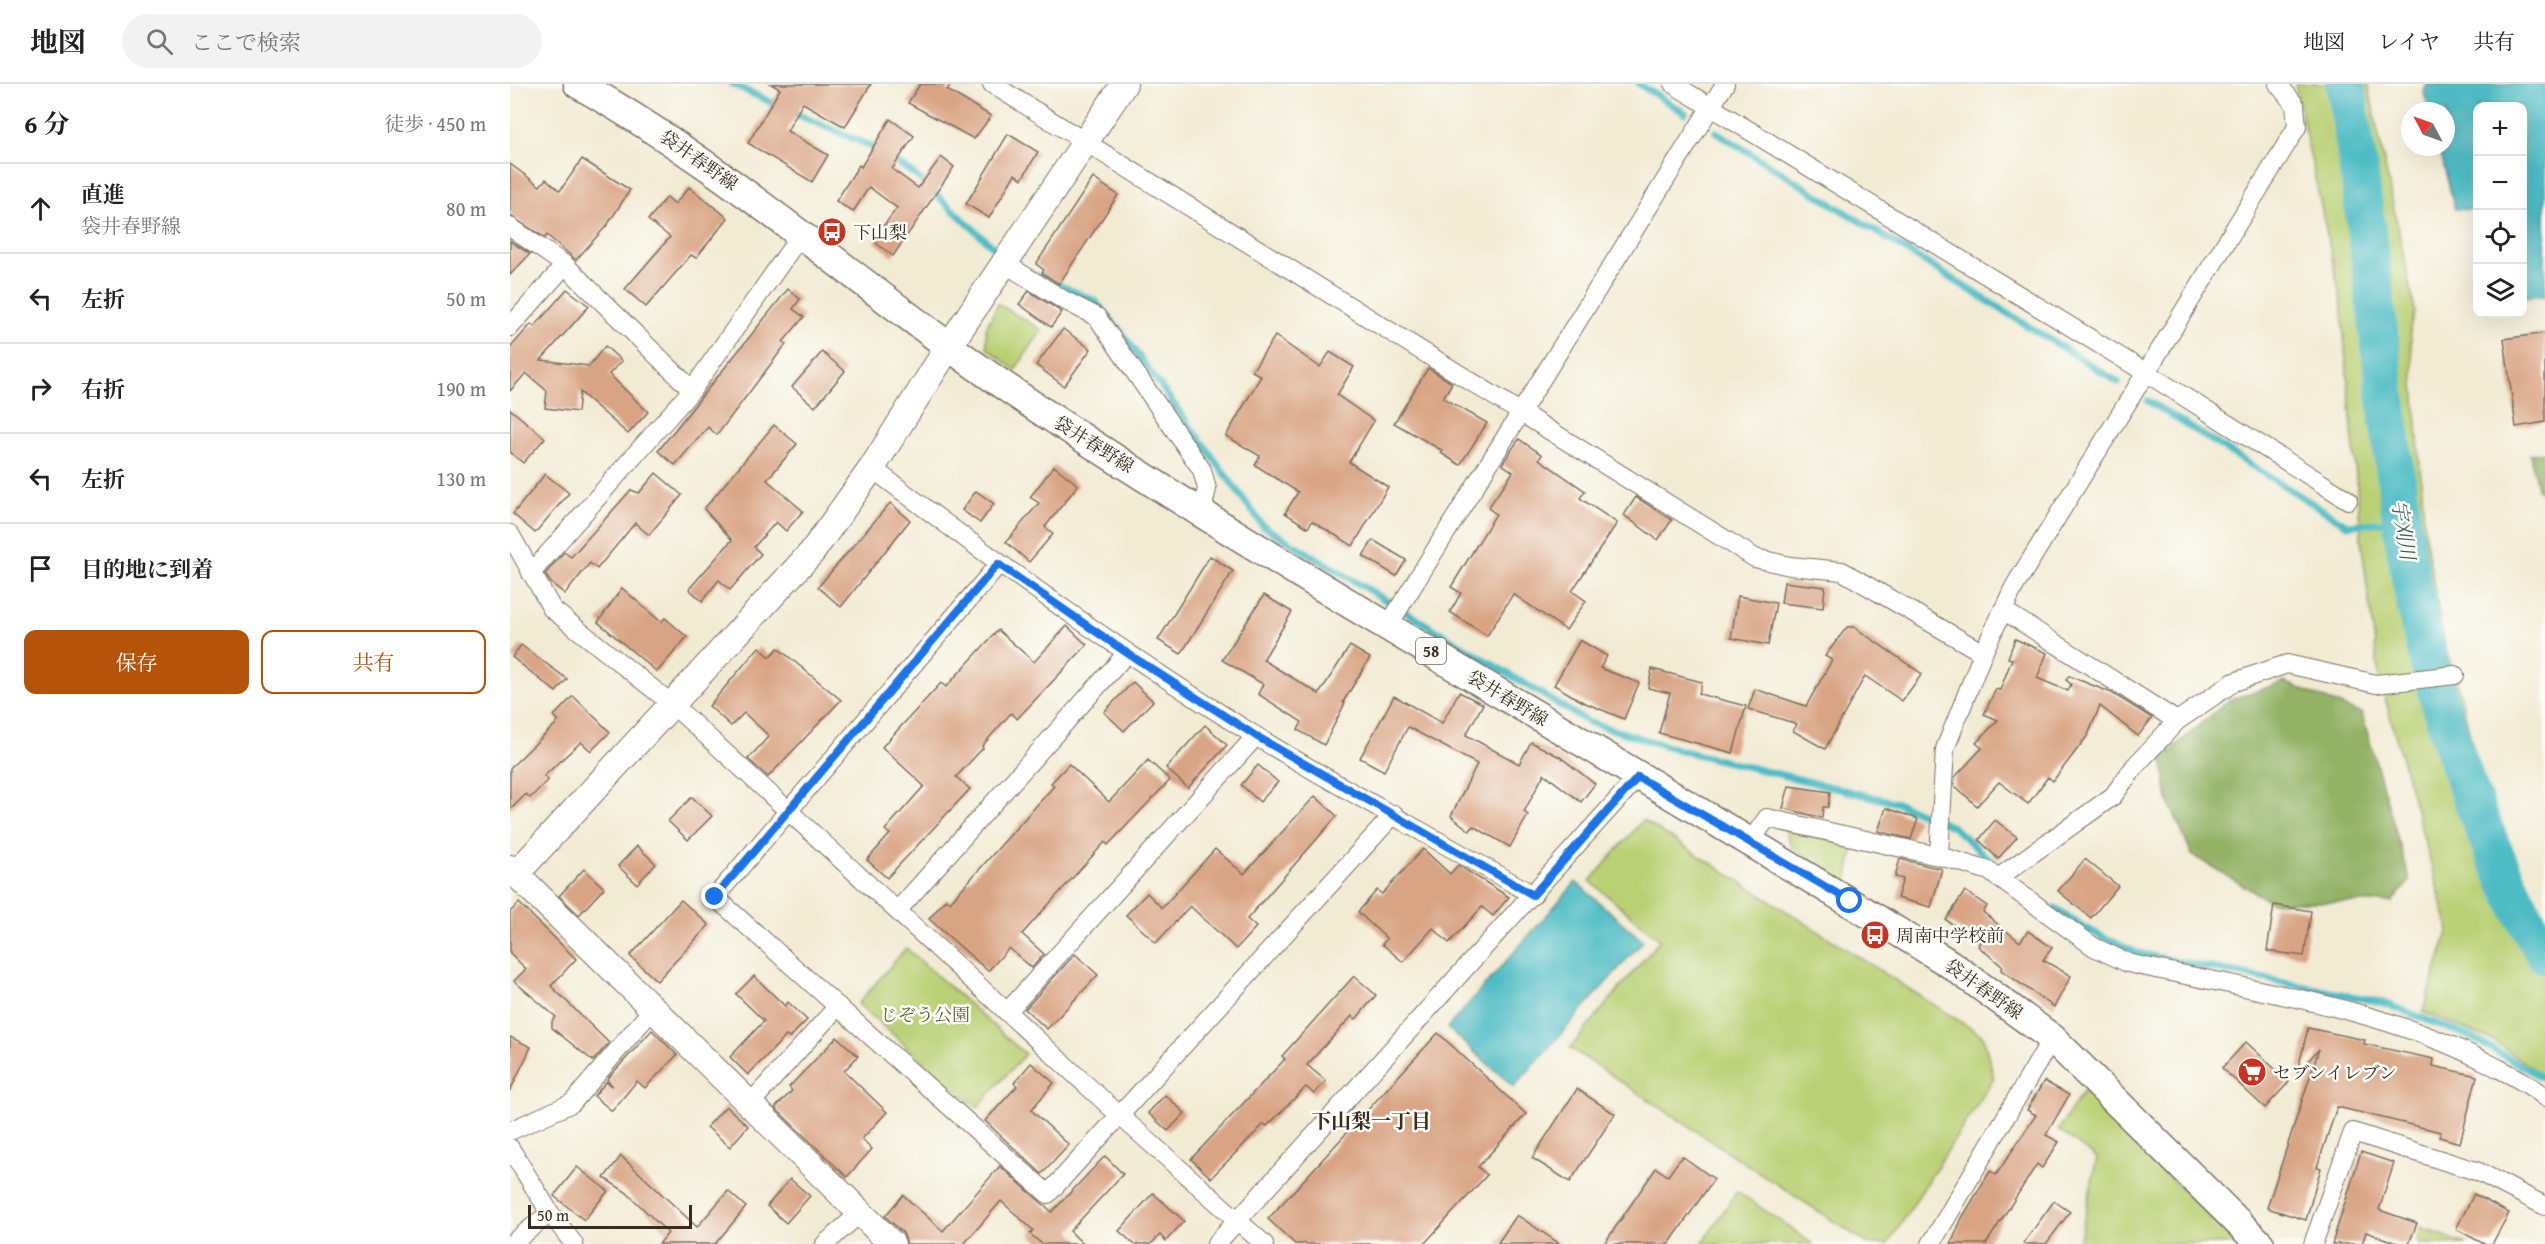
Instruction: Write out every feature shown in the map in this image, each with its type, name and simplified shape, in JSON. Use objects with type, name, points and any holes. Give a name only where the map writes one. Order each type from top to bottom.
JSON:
[{"type":"main road","name":"袋井春野線","points":[[578,84],[719,172],[800,236],[1038,409],[1201,513],[1950,964],[2052,1038],[2260,1244]]},
{"type":"street","points":[[992,84],[1522,411],[1755,558],[1790,566],[1842,571],[1983,653]]},
{"type":"street","points":[[892,1244],[652,1011],[513,871],[672,704],[812,552],[872,468],[949,346],[1124,84]]},
{"type":"street","points":[[1673,84],[2145,372],[2348,500]]},
{"type":"street","points":[[1388,626],[1725,84]]},
{"type":"street","points":[[1939,856],[1945,749],[1983,653],[2014,587],[2296,127],[2295,105],[2278,84]]},
{"type":"street","points":[[510,227],[565,265],[692,390]]},
{"type":"street","points":[[531,573],[692,390],[800,236]]},
{"type":"street","points":[[1009,256],[1097,317],[1202,470],[1208,489],[1201,513]]},
{"type":"street","points":[[510,327],[565,265]]},
{"type":"street","points":[[872,468],[998,564],[1127,653],[1256,736],[1533,895]]},
{"type":"street","points":[[510,534],[552,609],[672,704],[790,810],[1118,1114],[1264,1244]]},
{"type":"street","points":[[998,564],[715,897],[1048,1194],[1118,1114],[1394,814]]},
{"type":"street","points":[[2003,610],[2177,721]]},
{"type":"street","points":[[898,910],[1127,653]]},
{"type":"street","points":[[1998,878],[2113,796],[2177,721],[2234,682],[2287,664],[2376,684],[2455,675]]},
{"type":"street","points":[[1007,1012],[1256,736]]},
{"type":"street","points":[[1216,1244],[1638,777]]},
{"type":"street","points":[[1750,842],[1767,818],[1939,856],[1989,871],[2094,948],[2128,963],[2382,1019],[2466,1052],[2533,1087],[2545,1096]]},
{"type":"street","points":[[749,1105],[838,1006]]},
{"type":"street","points":[[510,1131],[572,1103],[652,1011]]},
{"type":"street","points":[[1931,1244],[2052,1038]]},
{"type":"street","points":[[2313,1244],[2353,1132],[2479,1172],[2545,1206]]},
{"type":"street","points":[[510,1148],[550,1213],[574,1244]]},
{"type":"street","points":[[511,1244],[550,1213]]},
{"type":"street","points":[[825,1244],[860,1213]]},
{"type":"green space","points":[[2295,84],[2368,84],[2415,311],[2410,328],[2425,535],[2446,652],[2455,675],[2487,802],[2545,919],[2545,1077],[2492,1040],[2423,1012],[2449,929],[2379,676],[2362,547],[2341,300]]},
{"type":"green space","points":[[998,304],[1042,330],[1015,370],[987,348],[986,328]]},
{"type":"green space","points":[[2545,452],[2545,496],[2537,488],[2530,454]]},
{"type":"green space","points":[[2284,682],[2362,714],[2410,881],[2392,902],[2271,902],[2192,855],[2168,800],[2162,757],[2229,700]]},
{"type":"green space","points":[[1643,820],[1983,1036],[1994,1078],[1888,1244],[1868,1244],[1570,1048],[1660,940],[1590,881]]},
{"type":"green space","points":[[1785,830],[1855,844],[1846,884],[1791,846]]},
{"type":"green space","name":"じぞう公園","points":[[906,948],[1025,1054],[977,1108],[858,1004]]},
{"type":"green space","points":[[2084,1090],[2236,1244],[2079,1244],[2097,1158],[2058,1130]]},
{"type":"green space","points":[[1737,1191],[1813,1244],[1702,1244]]},
{"type":"green space","points":[[2420,1227],[2466,1244],[2418,1244]]},
{"type":"water","points":[[2427,84],[2545,84],[2545,295],[2527,297],[2527,102],[2473,102],[2473,210],[2455,209],[2441,156],[2455,156],[2455,102],[2427,102],[2424,92]]},
{"type":"water","points":[[1576,882],[1643,941],[1514,1087],[1447,1028]]},
{"type":"building","points":[[771,84],[871,84],[845,127],[803,103],[787,131],[828,155],[812,182],[748,143],[780,89]]},
{"type":"building","points":[[920,84],[951,84],[947,90],[991,116],[974,139],[908,103]]},
{"type":"building","points":[[890,119],[914,136],[892,169],[918,188],[941,157],[954,167],[893,256],[876,243],[876,236],[897,208],[869,187],[853,212],[836,201],[859,165],[861,167]]},
{"type":"building","points":[[1008,134],[1038,152],[1022,179],[1015,174],[989,218],[966,204]]},
{"type":"building","points":[[582,159],[630,190],[608,224],[576,260],[547,235],[545,238],[510,216],[510,164],[540,186],[546,179],[560,191]]},
{"type":"building","points":[[1093,178],[1118,195],[1059,284],[1042,273],[1044,270],[1036,264]]},
{"type":"building","points":[[689,187],[728,218],[696,258],[691,255],[646,307],[625,289],[670,237],[648,220],[667,197],[675,204]]},
{"type":"building","points":[[510,241],[530,254],[510,275]]},
{"type":"building","points":[[567,289],[589,306],[541,360],[589,366],[605,346],[622,361],[609,374],[648,412],[628,434],[580,392],[578,412],[545,408],[547,391],[526,373],[510,391],[510,348],[531,324],[534,327]]},
{"type":"building","points":[[788,289],[800,299],[793,309],[804,317],[783,342],[786,344],[717,435],[708,427],[675,465],[658,451]]},
{"type":"building","points":[[1029,291],[1062,312],[1051,327],[1019,304]]},
{"type":"building","points":[[1063,329],[1091,349],[1064,386],[1036,365]]},
{"type":"building","points":[[2545,333],[2545,422],[2516,427],[2504,339]]},
{"type":"building","points":[[1275,336],[1320,367],[1330,352],[1354,367],[1337,395],[1374,421],[1349,462],[1388,487],[1353,546],[1312,521],[1308,528],[1285,513],[1298,492],[1255,465],[1260,456],[1226,436],[1261,376],[1252,371]]},
{"type":"building","points":[[822,352],[845,371],[815,407],[792,387]]},
{"type":"building","points":[[1428,368],[1452,383],[1443,398],[1487,423],[1460,465],[1441,453],[1443,451],[1394,423]]},
{"type":"building","points":[[510,409],[545,438],[523,463],[510,452]]},
{"type":"building","points":[[774,425],[797,444],[767,480],[803,511],[786,531],[776,522],[754,547],[761,554],[730,590],[719,580],[702,601],[689,589],[732,540],[704,509]]},
{"type":"building","points":[[1519,439],[1542,455],[1539,459],[1585,491],[1580,498],[1617,523],[1572,591],[1586,601],[1566,630],[1513,594],[1487,636],[1450,612],[1461,593],[1451,587],[1496,514],[1488,508],[1513,472],[1502,464]]},
{"type":"building","points":[[1054,466],[1078,485],[1045,527],[1053,534],[1029,562],[1006,542],[1039,503],[1030,497]]},
{"type":"building","points":[[656,473],[682,495],[649,535],[635,523],[597,569],[590,563],[565,594],[550,582],[545,574],[564,552],[571,557],[631,490],[639,493]]},
{"type":"building","points":[[545,474],[569,493],[535,533],[513,514]]},
{"type":"building","points":[[976,491],[994,504],[980,523],[962,510]]},
{"type":"building","points":[[1636,497],[1672,520],[1658,540],[1624,515]]},
{"type":"building","points":[[890,503],[910,520],[841,607],[818,587]]},
{"type":"building","points":[[1373,540],[1406,560],[1396,576],[1363,556]]},
{"type":"building","points":[[1210,556],[1233,571],[1181,654],[1158,640]]},
{"type":"building","points":[[1784,582],[1825,587],[1823,608],[1781,603]]},
{"type":"building","points":[[622,588],[661,622],[665,618],[687,637],[657,672],[598,622]]},
{"type":"building","points":[[1264,595],[1292,612],[1263,660],[1319,694],[1350,646],[1370,658],[1343,702],[1345,703],[1324,745],[1298,730],[1302,722],[1258,694],[1263,684],[1222,660]]},
{"type":"building","points":[[1738,596],[1776,603],[1768,645],[1731,638]]},
{"type":"building","points":[[1067,626],[1087,645],[1017,719],[1011,713],[982,746],[983,748],[956,777],[970,789],[887,878],[867,860],[890,834],[885,830],[924,786],[882,747],[941,683],[946,687],[998,630],[1034,662]]},
{"type":"building","points":[[1847,627],[1854,627],[1922,674],[1902,701],[1865,676],[1825,749],[1793,731],[1797,724],[1748,709],[1755,689],[1806,706],[1832,660],[1825,656]]},
{"type":"building","points":[[2015,639],[2047,653],[2037,678],[2068,691],[2071,684],[2066,680],[2069,676],[2112,693],[2152,718],[2138,736],[2100,706],[2088,735],[2053,781],[2048,777],[2028,804],[1999,782],[1977,806],[1954,785],[1955,777],[1982,748],[1976,743],[1998,720],[1984,714],[1996,689],[2000,690],[2012,659],[2008,658]]},
{"type":"building","points":[[1580,640],[1607,656],[1600,668],[1639,683],[1624,719],[1583,702],[1554,685]]},
{"type":"building","points":[[521,645],[567,679],[556,692],[512,657]]},
{"type":"building","points":[[759,647],[770,657],[778,648],[841,700],[768,777],[748,759],[769,736],[744,713],[731,726],[709,706]]},
{"type":"building","points":[[1652,669],[1702,682],[1699,694],[1746,706],[1733,753],[1659,733],[1670,693],[1648,688]]},
{"type":"building","points":[[1133,682],[1153,701],[1124,731],[1104,712]]},
{"type":"building","points":[[1459,692],[1483,704],[1466,735],[1519,764],[1531,742],[1560,757],[1595,784],[1581,802],[1544,774],[1524,812],[1528,815],[1510,847],[1473,826],[1470,831],[1451,816],[1477,764],[1408,727],[1384,771],[1360,758],[1394,696],[1442,723]]},
{"type":"building","points":[[573,696],[610,732],[591,751],[581,742],[544,776],[548,780],[530,798],[526,794],[510,810],[510,768],[559,721],[554,716]]},
{"type":"building","points":[[1205,725],[1227,745],[1188,788],[1166,768]]},
{"type":"building","points":[[1148,760],[1170,780],[1108,845],[1105,842],[1022,934],[1044,954],[1032,968],[1009,948],[988,971],[929,919],[946,899],[950,902],[1054,786],[1051,783],[1069,764],[1109,802]]},
{"type":"building","points":[[1258,765],[1278,782],[1260,802],[1241,785]]},
{"type":"building","points":[[1789,786],[1830,792],[1828,807],[1823,807],[1822,818],[1783,808]]},
{"type":"building","points":[[1315,796],[1337,816],[1247,919],[1256,927],[1236,949],[1190,906],[1156,943],[1126,915],[1147,893],[1162,908],[1215,849],[1244,874]]},
{"type":"building","points":[[692,797],[712,816],[688,840],[668,821]]},
{"type":"building","points":[[1886,808],[1918,819],[1911,839],[1878,831]]},
{"type":"building","points":[[1995,820],[2017,837],[1998,859],[1979,840]]},
{"type":"building","points":[[637,846],[656,864],[637,884],[618,866]]},
{"type":"building","points":[[1423,849],[1450,874],[1458,865],[1509,897],[1493,916],[1482,907],[1449,943],[1433,928],[1403,962],[1382,944],[1387,939],[1358,912],[1377,890],[1382,894]]},
{"type":"building","points":[[1900,859],[1942,869],[1931,907],[1897,898],[1903,879],[1895,877]]},
{"type":"building","points":[[2085,859],[2118,886],[2091,918],[2058,891]]},
{"type":"building","points":[[584,869],[604,888],[579,915],[559,896]]},
{"type":"building","points":[[1965,891],[1987,906],[1983,912],[2020,942],[2028,931],[2052,948],[2043,960],[2071,976],[2054,1007],[2001,970],[2003,967],[1978,946],[1980,942],[1946,920]]},
{"type":"building","points":[[681,900],[709,925],[657,981],[630,956]]},
{"type":"building","points":[[519,903],[576,959],[551,986],[609,1043],[593,1061],[552,1028],[552,1021],[556,1017],[514,981],[526,969],[510,953],[510,912]]},
{"type":"building","points":[[2274,905],[2311,911],[2304,956],[2267,951]]},
{"type":"building","points":[[1075,954],[1098,975],[1047,1029],[1025,1009]]},
{"type":"building","points":[[754,976],[785,1006],[788,1002],[807,1020],[789,1038],[786,1036],[748,1075],[730,1057],[764,1021],[736,994]]},
{"type":"building","points":[[1354,976],[1376,995],[1356,1019],[1352,1016],[1307,1065],[1326,1081],[1314,1094],[1306,1087],[1267,1126],[1264,1124],[1211,1178],[1191,1159],[1285,1059],[1282,1056]]},
{"type":"building","points":[[2308,1028],[2365,1040],[2364,1044],[2434,1059],[2433,1066],[2477,1076],[2460,1143],[2439,1137],[2441,1132],[2337,1107],[2317,1167],[2321,1168],[2306,1220],[2267,1208],[2319,1049],[2297,1073]]},
{"type":"building","points":[[652,1030],[677,1055],[645,1088],[637,1081],[612,1111],[594,1096],[606,1082],[613,1086],[607,1080]]},
{"type":"building","points":[[1438,1033],[1526,1114],[1478,1167],[1487,1175],[1424,1244],[1295,1244],[1268,1219]]},
{"type":"building","points":[[510,1037],[531,1047],[510,1091]]},
{"type":"building","points":[[837,1037],[858,1056],[844,1071],[887,1112],[862,1139],[872,1149],[847,1177],[775,1108],[792,1091],[789,1087]]},
{"type":"building","points":[[2246,1042],[2289,1082],[2265,1108],[2222,1068]]},
{"type":"building","points":[[1031,1063],[1054,1083],[1031,1110],[1069,1145],[1042,1174],[985,1121],[1017,1086],[1014,1083]]},
{"type":"building","points":[[2044,1081],[2069,1095],[2046,1135],[2059,1142],[2042,1168],[2037,1164],[1986,1244],[1951,1244],[1962,1218],[1990,1171],[1996,1175],[2036,1115],[2027,1110]]},
{"type":"building","points":[[1577,1089],[1615,1114],[1570,1182],[1532,1158]]},
{"type":"building","points":[[1165,1095],[1185,1113],[1168,1131],[1148,1113]]},
{"type":"building","points":[[726,1106],[748,1126],[730,1147],[707,1127]]},
{"type":"building","points":[[2361,1152],[2394,1163],[2379,1210],[2417,1223],[2409,1244],[2400,1244],[2366,1232],[2362,1244],[2332,1244]]},
{"type":"building","points":[[621,1156],[697,1227],[728,1191],[746,1207],[715,1244],[659,1244],[668,1233],[626,1192],[604,1178]]},
{"type":"building","points":[[1105,1156],[1123,1174],[1070,1231],[1083,1244],[1042,1244],[1030,1234],[1033,1230],[1001,1201],[964,1244],[907,1244],[903,1233],[885,1216],[903,1195],[943,1231],[1000,1166],[1052,1212]]},
{"type":"building","points":[[1682,1156],[1714,1179],[1669,1244],[1604,1244],[1656,1168],[1668,1176]]},
{"type":"building","points":[[577,1167],[608,1191],[584,1220],[554,1196]]},
{"type":"building","points":[[790,1179],[810,1196],[786,1223],[767,1206]]},
{"type":"building","points":[[1153,1193],[1184,1221],[1166,1241],[1160,1235],[1151,1244],[1134,1244],[1119,1231]]},
{"type":"building","points":[[2474,1194],[2509,1213],[2492,1244],[2484,1244],[2456,1229]]},
{"type":"building","points":[[2054,1201],[2070,1212],[2046,1244],[2023,1244]]},
{"type":"building","points":[[1517,1215],[1560,1244],[1497,1244]]},
{"type":"waterway","points":[[732,84],[779,106]]},
{"type":"waterway","points":[[1639,84],[1685,113]]},
{"type":"waterway","name":"宇刈川","points":[[2345,84],[2363,198],[2405,543],[2426,649],[2456,755],[2475,807],[2519,907],[2545,954]]},
{"type":"waterway","points":[[789,111],[880,150]]},
{"type":"waterway","points":[[1716,132],[2118,382]]},
{"type":"waterway","points":[[889,157],[914,174],[992,246],[1004,254]]},
{"type":"waterway","points":[[1039,276],[1095,301],[1118,328],[1263,526],[1588,722],[1683,751],[1897,803],[1953,827],[2000,869]]},
{"type":"waterway","points":[[2148,401],[2347,525],[2402,521]]},
{"type":"waterway","points":[[2055,908],[2085,928],[2136,953],[2381,1002],[2471,1037],[2545,1079]]},
{"type":"place","name":"下山梨","points":[[832,232]]},
{"type":"place","name":"周南中学校前","points":[[1875,935]]},
{"type":"place","name":"セブンイレブン","points":[[2252,1072]]},
{"type":"district","name":"下山梨一丁目","points":[[1371,1120]]},
{"type":"route","points":[[715,897],[998,564],[1127,653],[1256,736],[1533,895],[1638,777],[1850,901]]}]
